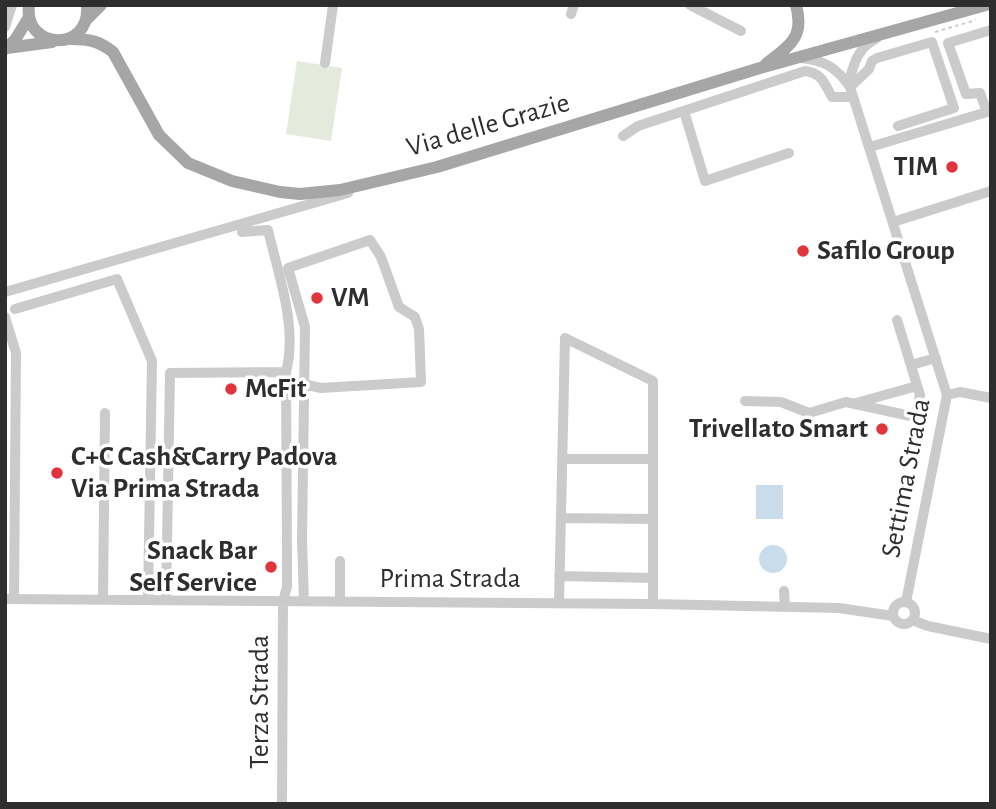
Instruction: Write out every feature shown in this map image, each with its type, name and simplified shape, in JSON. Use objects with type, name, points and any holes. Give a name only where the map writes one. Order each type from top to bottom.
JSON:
[{"type":"main road","points":[[87,5],[87,19]]},
{"type":"main road","points":[[71,39],[81,31],[87,19],[101,5]]},
{"type":"main road","points":[[760,68],[796,38],[799,21],[796,5]]},
{"type":"main road","name":"Via delle Grazie","points":[[394,178],[760,68],[986,5]]},
{"type":"main road","points":[[29,11],[34,29],[43,37],[55,41]]},
{"type":"main road","points":[[6,48],[26,24],[29,11]]},
{"type":"main road","points":[[6,48],[71,39],[88,39],[101,43],[113,52],[159,135],[172,149],[198,169],[232,181],[300,194],[340,190],[394,178]]},
{"type":"street","points":[[5,27],[12,5]]},
{"type":"street","points":[[325,63],[333,5]]},
{"type":"street","points":[[690,5],[741,31]]},
{"type":"street","points":[[870,148],[987,112],[980,93],[966,94],[948,43],[991,30]]},
{"type":"street","points":[[851,89],[853,65],[861,49],[884,33]]},
{"type":"street","points":[[623,136],[638,126],[805,71],[815,72],[824,79],[832,97],[851,89],[877,58],[932,42],[954,108],[898,126]]},
{"type":"street","name":"Settima Strada","points":[[796,58],[821,60],[834,67],[851,89],[947,395],[906,602]]},
{"type":"street","points":[[684,111],[705,181],[789,153]]},
{"type":"street","name":"Via delle Grazie","points":[[5,292],[299,209],[394,178]]},
{"type":"street","points":[[893,222],[991,191]]},
{"type":"street","name":"Terza Strada","points":[[144,253],[169,253],[248,230],[268,230],[286,310],[289,360],[286,372],[287,587],[283,601],[282,804]]},
{"type":"street","points":[[303,384],[321,388],[421,382],[419,329],[415,317],[399,307],[381,257],[370,240],[288,268],[305,327],[303,384],[302,540],[304,601]]},
{"type":"street","points":[[15,309],[117,279],[152,361],[148,599]]},
{"type":"street","points":[[5,317],[16,353],[10,598]]},
{"type":"street","points":[[745,401],[781,402],[809,413],[846,402],[915,417],[920,395],[897,320]]},
{"type":"street","points":[[559,603],[565,338],[653,381],[653,604]]},
{"type":"street","points":[[911,365],[936,358]]},
{"type":"street","points":[[166,599],[170,373],[286,372]]},
{"type":"street","points":[[853,404],[917,386]]},
{"type":"street","points":[[947,395],[960,392],[991,398]]},
{"type":"street","points":[[103,598],[105,413]]},
{"type":"street","points":[[562,459],[653,459]]},
{"type":"street","points":[[561,518],[653,519]]},
{"type":"street","points":[[340,561],[340,601]]},
{"type":"street","points":[[559,576],[653,578]]},
{"type":"street","points":[[784,591],[785,607]]},
{"type":"street","name":"Prima Strada","points":[[10,598],[839,608],[893,615],[901,623],[912,620],[991,639]]},
{"type":"street","points":[[893,615],[896,605],[906,602],[914,608],[912,620]]},
{"type":"green space","points":[[297,61],[342,68],[331,141],[286,134]]},
{"type":"water","points":[[756,485],[783,485],[783,519],[756,519]]},
{"type":"water","points":[[773,545],[783,549],[787,559],[783,569],[773,573],[763,569],[759,559],[763,549]]},
{"type":"place","name":"TIM","points":[[952,167]]},
{"type":"place","name":"Safilo Group","points":[[803,251]]},
{"type":"place","name":"VM","points":[[317,298]]},
{"type":"place","name":"McFit","points":[[231,389]]},
{"type":"place","name":"Trivellato Smart","points":[[882,429]]},
{"type":"place","name":"C+C Cash&Carry Padova Via Prima Strada","points":[[57,473]]},
{"type":"place","name":"Snack Bar Self Service","points":[[271,567]]}]
